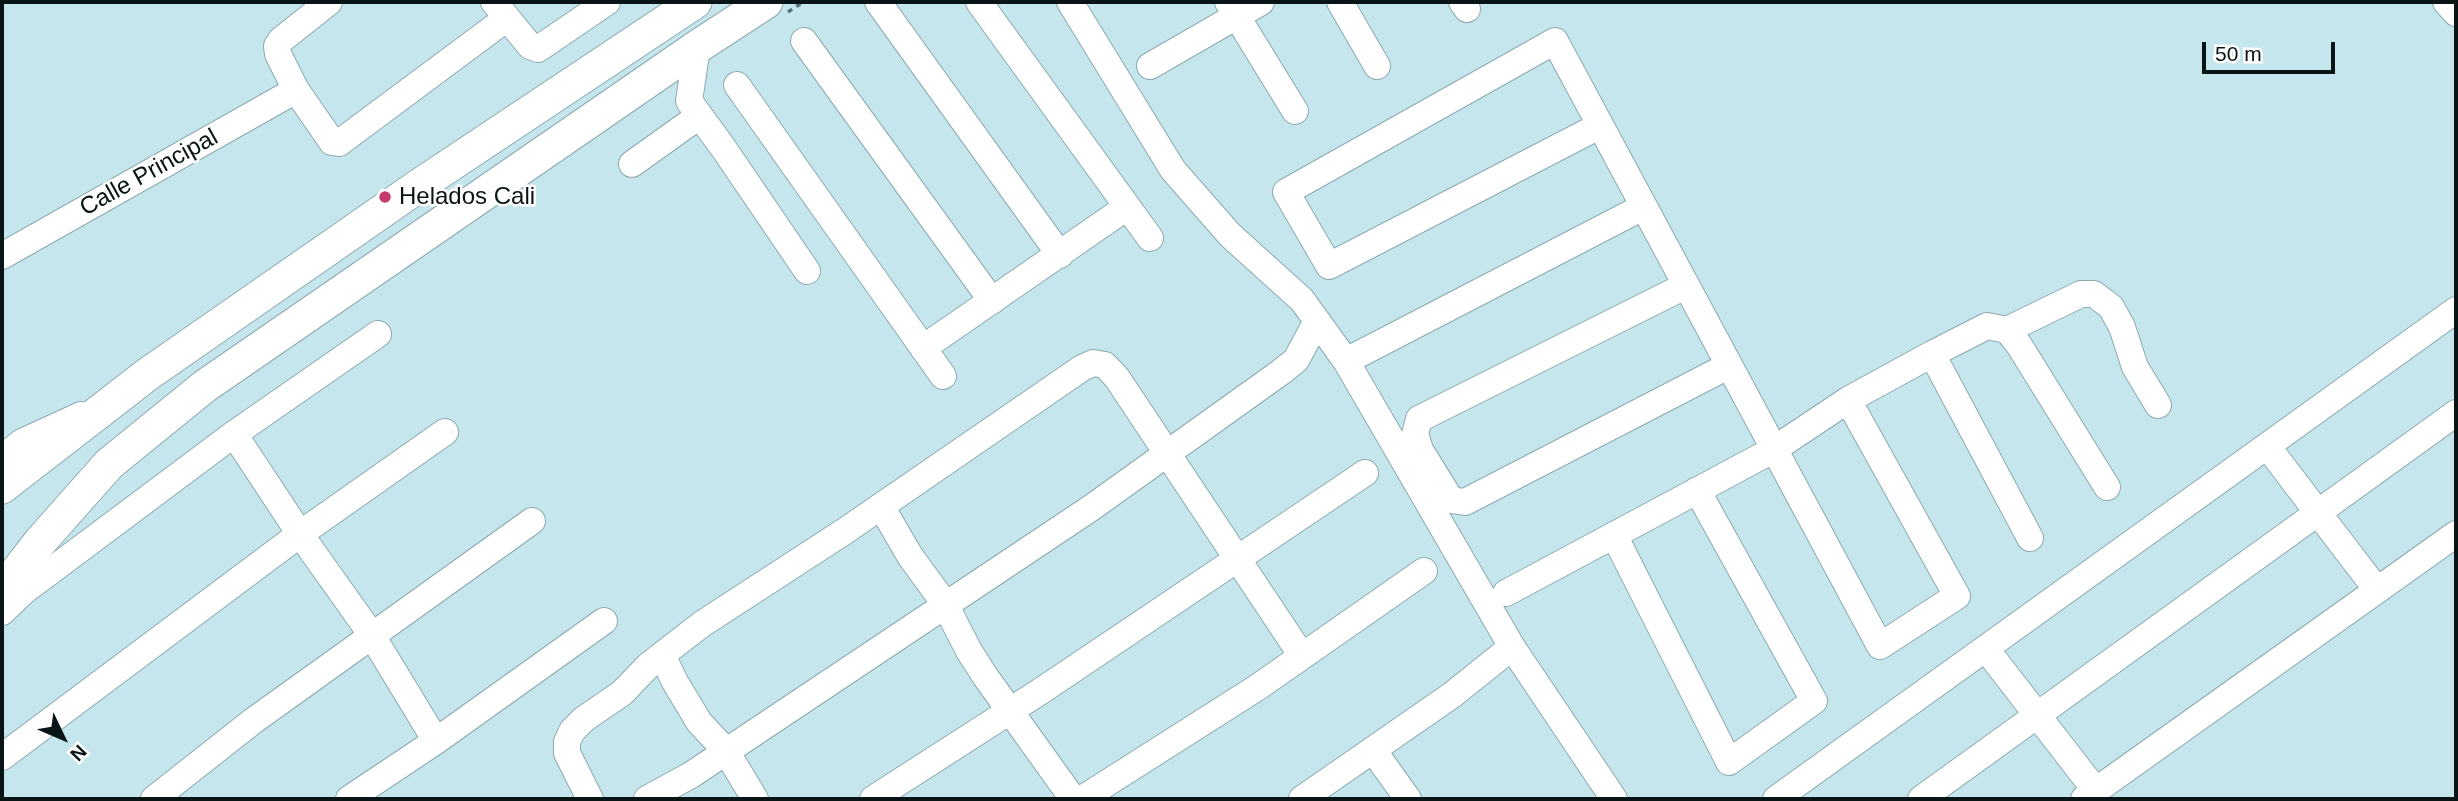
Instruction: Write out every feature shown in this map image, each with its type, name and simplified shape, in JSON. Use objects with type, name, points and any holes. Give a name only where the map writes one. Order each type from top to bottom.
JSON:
[{"type":"main road","points":[[2,487],[117,397],[417,187],[695,2]]},
{"type":"main road","points":[[2,591],[39,543],[109,464],[205,386],[766,2]]},
{"type":"street","points":[[329,2],[277,46],[278,54],[296,90],[332,142],[339,143],[501,10],[530,46],[538,49],[607,2]]},
{"type":"street","points":[[878,2],[1060,255]]},
{"type":"street","points":[[979,2],[1150,238]]},
{"type":"street","points":[[1069,2],[1173,170],[1230,235],[1302,300],[1346,361],[1512,647],[1614,799]]},
{"type":"street","points":[[1150,66],[1232,9],[1261,2]]},
{"type":"street","points":[[1340,2],[1377,66]]},
{"type":"street","points":[[2446,2],[2456,13]]},
{"type":"street","points":[[1232,9],[1295,111]]},
{"type":"street","points":[[804,41],[992,301]]},
{"type":"street","points":[[1600,126],[1329,266],[1286,192],[1555,41],[1880,646],[1957,596],[1848,400]]},
{"type":"street","points":[[697,47],[689,101],[807,271]]},
{"type":"street","points":[[737,85],[943,376]]},
{"type":"street","name":"Calle Principal","points":[[2,256],[296,90]]},
{"type":"street","points":[[632,164],[699,116]]},
{"type":"street","points":[[923,348],[1127,207]]},
{"type":"street","points":[[1346,361],[1643,207]]},
{"type":"street","points":[[1685,286],[1419,419],[1415,434],[1420,450],[1451,500],[1465,502],[1728,366]]},
{"type":"street","points":[[1506,593],[1773,450],[1848,400],[1932,354],[1987,326],[2007,330],[2081,294],[2094,294],[2111,307],[2122,327],[2135,367],[2158,405]]},
{"type":"street","points":[[1776,799],[2456,310]]},
{"type":"street","points":[[647,799],[691,775],[1091,508],[1296,360],[1317,321]]},
{"type":"street","points":[[2007,330],[2108,487]]},
{"type":"street","points":[[2,612],[24,591],[234,433],[378,334]]},
{"type":"street","points":[[1932,354],[2030,538]]},
{"type":"street","points":[[590,799],[567,753],[567,742],[572,731],[584,719],[632,685],[662,655],[702,624],[881,506],[1071,375],[1093,363],[1109,368],[1302,656]]},
{"type":"street","points":[[2,458],[22,442],[117,397]]},
{"type":"street","points":[[1921,799],[2456,412]]},
{"type":"street","points":[[2,757],[300,534],[445,432]]},
{"type":"street","points":[[234,433],[300,534],[371,634],[436,741]]},
{"type":"street","points":[[2267,446],[2377,590]]},
{"type":"street","points":[[873,799],[1365,473]]},
{"type":"street","points":[[1614,535],[1729,762],[1814,701],[1697,490]]},
{"type":"street","points":[[881,506],[910,556],[945,604],[969,651],[1073,799]]},
{"type":"street","points":[[154,799],[253,721],[371,634],[532,521]]},
{"type":"street","points":[[1986,649],[2038,715],[2090,795],[2456,534]]},
{"type":"street","points":[[1082,799],[1258,687],[1424,570]]},
{"type":"street","points":[[349,799],[436,741],[604,621]]},
{"type":"street","points":[[1302,799],[1452,695],[1512,647]]},
{"type":"street","points":[[662,655],[699,722],[726,751],[755,799]]},
{"type":"street","points":[[1373,750],[1408,799]]},
{"type":"place","name":"Helados Cali","points":[[385,197]]}]
